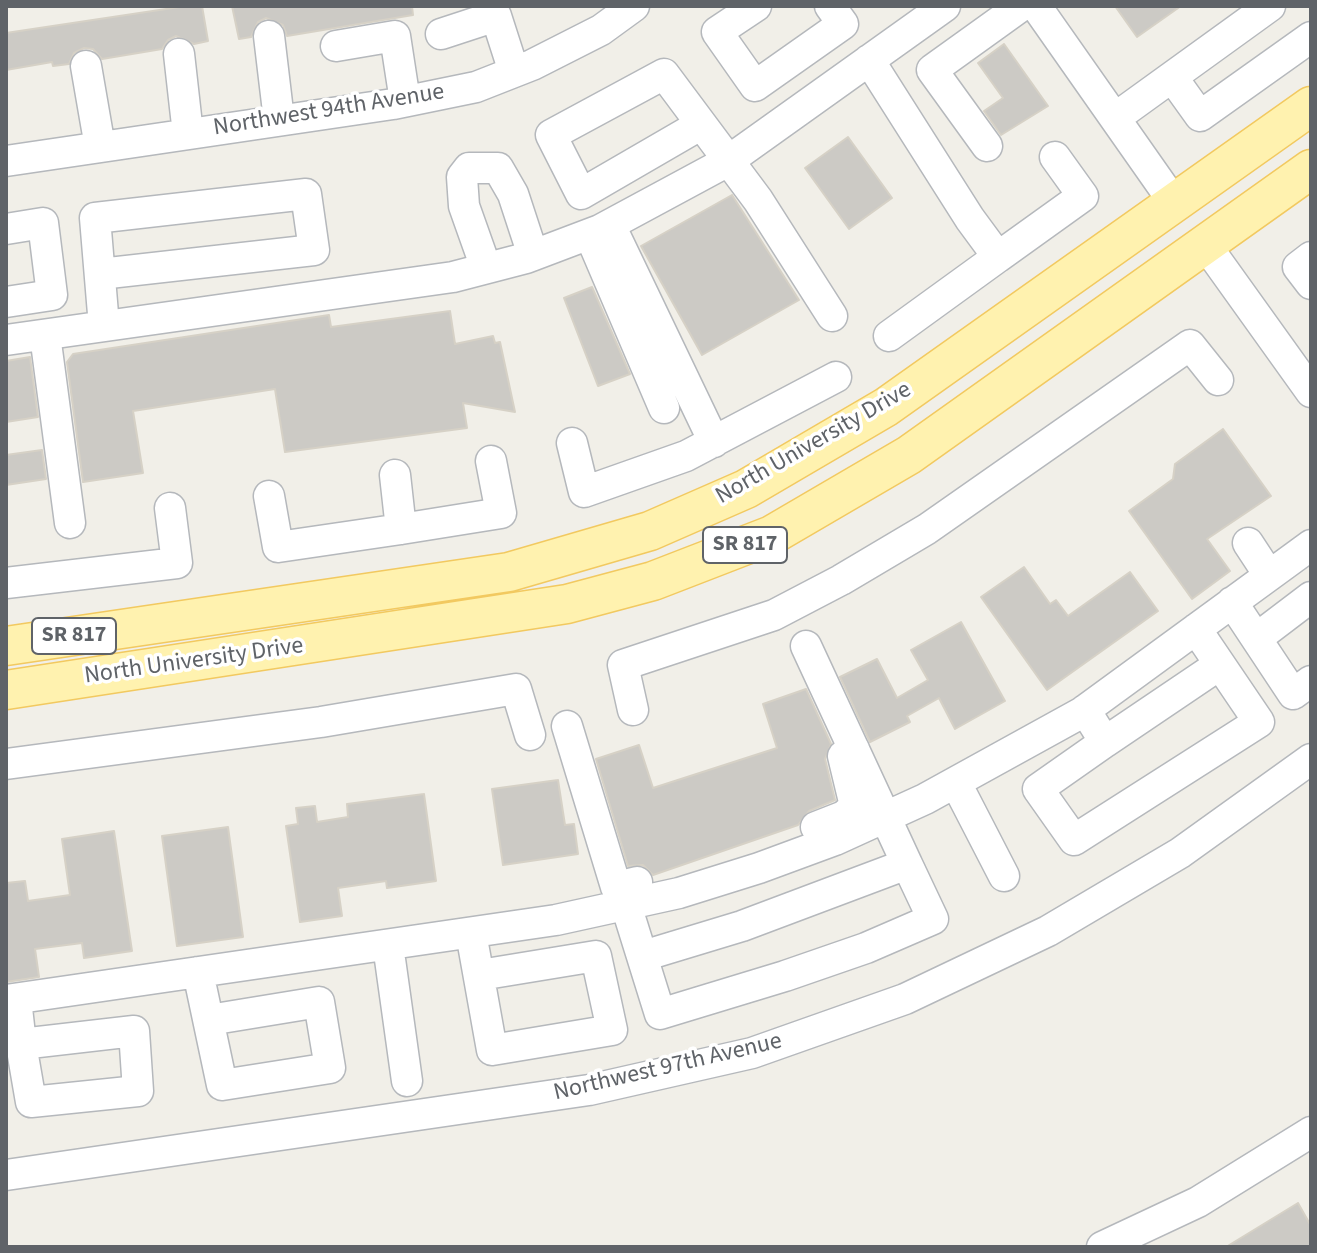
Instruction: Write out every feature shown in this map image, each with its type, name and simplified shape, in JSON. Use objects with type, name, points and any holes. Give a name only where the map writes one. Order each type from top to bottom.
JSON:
[{"type":"main road","name":"North University Drive","points":[[6,646],[509,572],[650,531],[746,489],[886,407],[1311,106]]},
{"type":"main road","points":[[1205,244],[1204,224],[1211,209],[1270,136]]},
{"type":"main road","name":"North University Drive","points":[[6,690],[567,604],[653,581],[772,535],[909,455],[1311,169]]},
{"type":"main road","points":[[1089,327],[1172,244],[1176,228],[1175,204]]},
{"type":"main road","points":[[567,604],[582,576],[650,531]]},
{"type":"main road","points":[[444,624],[530,592],[548,577],[559,557]]},
{"type":"street","points":[[756,6],[717,32],[755,86],[843,24],[830,6]]},
{"type":"street","points":[[6,340],[453,277],[533,255],[605,227],[728,161],[945,6]]},
{"type":"street","points":[[987,146],[932,70],[1021,6]]},
{"type":"street","points":[[1036,6],[1175,204]]},
{"type":"street","name":"Northwest 94th Avenue","points":[[6,161],[405,101],[476,87],[601,30],[627,8]]},
{"type":"street","points":[[1115,118],[1258,9]]},
{"type":"street","points":[[441,34],[496,16],[514,72]]},
{"type":"street","points":[[269,36],[279,120]]},
{"type":"street","points":[[336,46],[395,36],[405,101]]},
{"type":"street","points":[[1172,77],[1200,116],[1311,37]]},
{"type":"street","points":[[179,54],[188,134]]},
{"type":"street","points":[[800,55],[825,92]]},
{"type":"street","points":[[869,60],[970,219],[998,257]]},
{"type":"street","points":[[86,66],[100,147]]},
{"type":"street","points":[[700,125],[581,194],[551,135],[664,74],[765,211],[832,316]]},
{"type":"street","points":[[889,336],[1083,196],[1055,157]]},
{"type":"street","points":[[486,268],[464,206],[462,177],[469,168],[498,168],[513,194],[533,255]]},
{"type":"street","points":[[596,186],[605,227],[678,402],[714,442]]},
{"type":"street","points":[[100,274],[314,250],[306,194],[95,218],[104,326]]},
{"type":"street","points":[[6,229],[43,223],[52,295],[6,302]]},
{"type":"street","points":[[605,227],[644,270],[674,328],[678,402]]},
{"type":"street","points":[[1205,244],[1311,392]]},
{"type":"street","points":[[1311,257],[1298,267],[1311,284]]},
{"type":"street","points":[[45,335],[70,523]]},
{"type":"street","points":[[633,710],[623,665],[774,615],[841,580],[927,529],[1190,345],[1218,380]]},
{"type":"street","points":[[572,443],[584,492],[686,456],[836,377]]},
{"type":"street","points":[[269,496],[278,547],[401,529],[501,513],[491,461]]},
{"type":"street","points":[[395,475],[401,529]]},
{"type":"street","points":[[6,583],[177,563],[170,508]]},
{"type":"street","points":[[1248,543],[1269,575]]},
{"type":"street","points":[[21,1044],[11,1000],[471,933],[621,896],[759,868],[886,818],[956,783],[1085,710],[1311,545]]},
{"type":"street","points":[[1257,638],[1311,597]]},
{"type":"street","points":[[1232,602],[1293,694],[1311,681]]},
{"type":"street","points":[[1196,629],[1259,722],[1074,840],[1038,789],[1219,665]]},
{"type":"street","points":[[621,896],[844,816],[855,806],[848,753],[833,702],[806,646]]},
{"type":"street","points":[[6,764],[321,722],[516,689],[530,735]]},
{"type":"street","points":[[1085,710],[1105,742]]},
{"type":"street","points":[[567,726],[660,1014],[799,972],[933,919],[886,818],[848,753]]},
{"type":"street","name":"Northwest 97th Avenue","points":[[6,1175],[589,1090],[752,1053],[905,999],[1048,931],[1180,853],[1311,759]]},
{"type":"street","points":[[956,783],[1004,876]]},
{"type":"street","points":[[643,956],[756,921],[907,864]]},
{"type":"street","points":[[471,933],[492,1050],[612,1030],[596,956],[480,975]]},
{"type":"street","points":[[388,945],[407,1081]]},
{"type":"street","points":[[282,960],[287,1006]]},
{"type":"street","points":[[198,972],[222,1085],[330,1068],[319,1002],[209,1020]]},
{"type":"street","points":[[1102,1247],[1198,1202],[1311,1132]]},
{"type":"building","points":[[202,6],[208,41],[194,44],[176,36],[168,40],[162,49],[102,59],[93,49],[84,48],[74,53],[69,64],[53,66],[52,62],[6,70],[6,33]]},
{"type":"building","points":[[232,6],[412,6],[413,15],[287,36],[283,25],[266,18],[258,22],[251,37],[239,39]]},
{"type":"building","points":[[1115,6],[1181,6],[1137,37]]},
{"type":"building","points":[[1004,44],[1048,106],[1001,135],[984,111],[1003,98],[978,63]]},
{"type":"building","points":[[848,137],[892,198],[849,229],[805,168]]},
{"type":"building","points":[[732,195],[799,300],[702,355],[641,246]]},
{"type":"building","points":[[592,287],[630,374],[598,386],[564,298]]},
{"type":"building","points":[[450,311],[455,344],[493,336],[495,343],[500,342],[515,412],[463,403],[467,428],[285,452],[275,389],[133,411],[143,473],[83,482],[67,362],[73,354],[329,315],[331,327]]},
{"type":"building","points":[[30,357],[38,417],[6,422],[6,361]]},
{"type":"building","points":[[1223,429],[1271,496],[1207,539],[1230,571],[1192,599],[1129,511],[1173,479],[1175,464]]},
{"type":"building","points":[[42,450],[46,479],[6,485],[6,455]]},
{"type":"building","points":[[1024,567],[1050,604],[1056,600],[1068,616],[1130,572],[1158,611],[1047,690],[981,597]]},
{"type":"building","points":[[961,622],[1005,701],[955,729],[939,698],[907,716],[910,722],[870,742],[840,677],[877,659],[897,698],[928,680],[911,650]]},
{"type":"building","points":[[806,689],[831,744],[825,759],[835,800],[809,811],[798,825],[653,875],[643,865],[628,866],[596,759],[639,745],[653,788],[777,748],[763,704]]},
{"type":"building","points":[[558,780],[565,825],[574,824],[578,854],[503,865],[492,789]]},
{"type":"building","points":[[424,794],[436,881],[387,888],[386,881],[338,888],[342,916],[300,922],[286,826],[298,824],[296,808],[315,806],[317,822],[348,817],[347,804]]},
{"type":"building","points":[[228,827],[243,937],[177,946],[162,836]]},
{"type":"building","points":[[114,831],[132,951],[84,958],[82,943],[35,949],[39,977],[6,982],[6,883],[25,881],[28,901],[70,895],[62,839]]},
{"type":"building","points":[[1298,1203],[1311,1226],[1311,1247],[1226,1247]]}]
